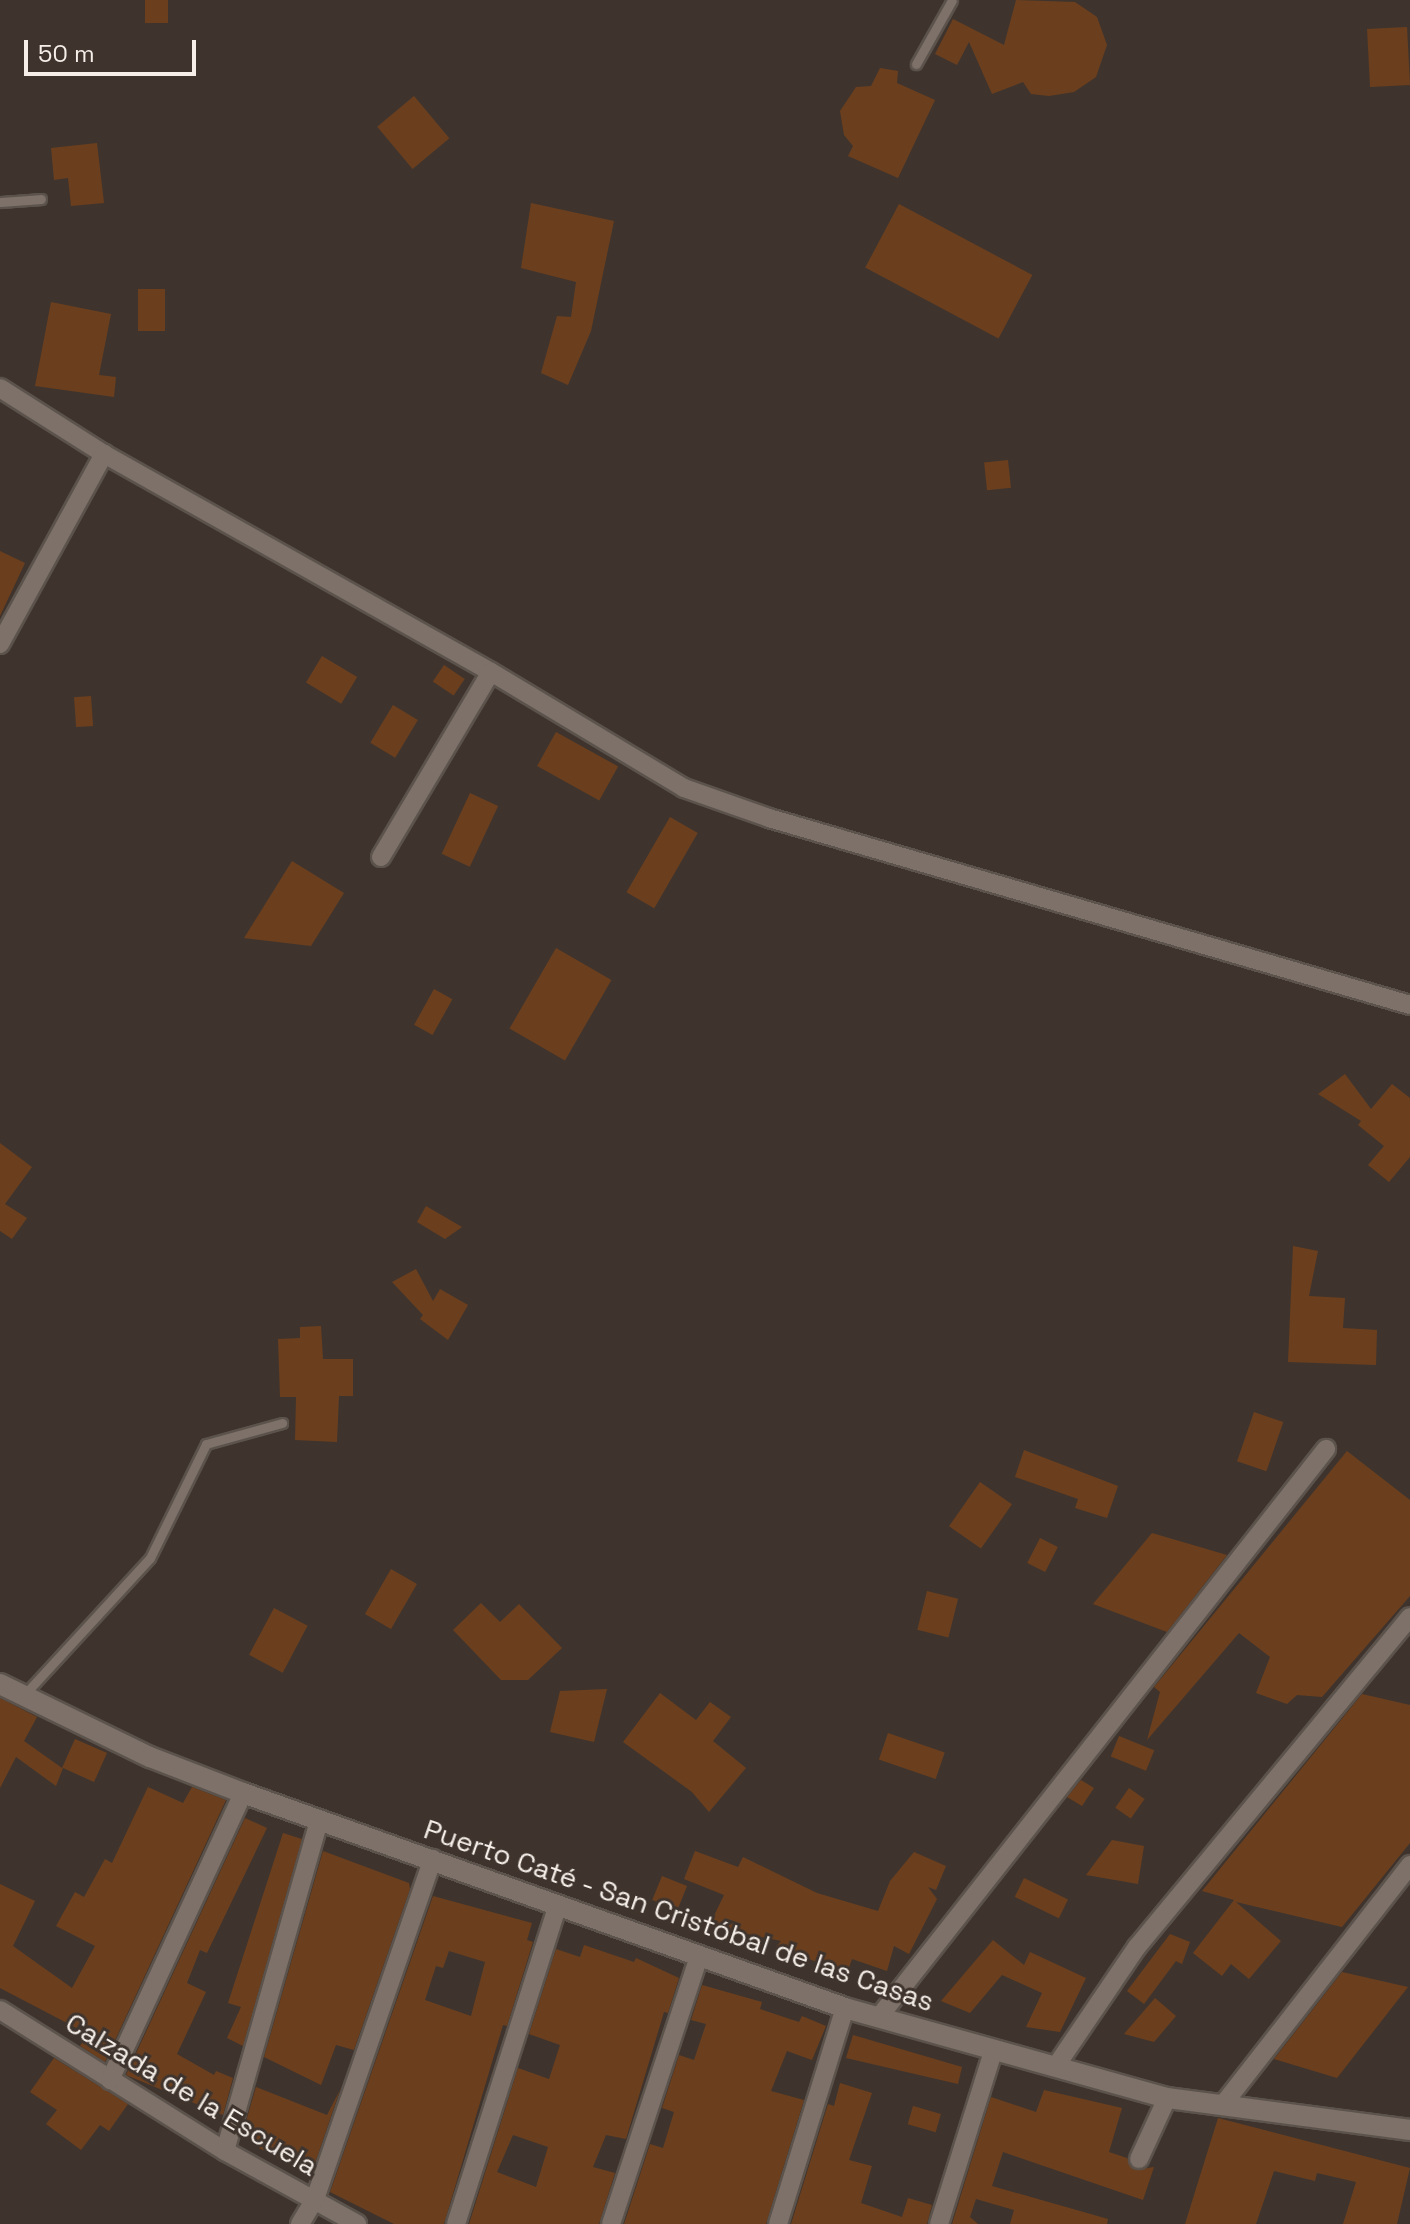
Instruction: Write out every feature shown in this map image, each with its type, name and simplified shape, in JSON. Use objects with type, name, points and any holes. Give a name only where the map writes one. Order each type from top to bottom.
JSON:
[{"type":"main road","name":"Puerto Caté - San Cristóbal de las Casas","points":[[0,1684],[22,1698],[243,1793],[845,2008],[1167,2098],[1225,2102],[1410,2130]]},
{"type":"street","points":[[0,388],[104,454],[491,672],[684,788],[769,818],[1410,1005]]},
{"type":"street","points":[[0,644],[104,454]]},
{"type":"street","points":[[381,857],[491,672]]},
{"type":"street","points":[[879,2017],[1326,1449]]},
{"type":"street","points":[[1056,2066],[1137,1947],[1410,1617]]},
{"type":"street","points":[[110,2080],[243,1793]]},
{"type":"street","points":[[225,2151],[319,1822]]},
{"type":"street","points":[[300,2224],[315,2199],[433,1859]]},
{"type":"street","points":[[1225,2102],[1410,1865]]},
{"type":"street","points":[[456,2224],[557,1907]]},
{"type":"street","points":[[611,2224],[699,1956]]},
{"type":"street","points":[[778,2224],[845,2008]]},
{"type":"street","name":"Calzada de la Escuela","points":[[0,2010],[225,2151],[357,2224]]},
{"type":"street","points":[[939,2224],[994,2049]]},
{"type":"street","points":[[1139,2159],[1167,2098]]},
{"type":"lane","points":[[916,64],[952,0]]},
{"type":"lane","points":[[0,202],[41,199]]},
{"type":"lane","points":[[22,1698],[150,1558],[206,1444],[282,1423]]},
{"type":"building","points":[[145,0],[168,0],[168,23],[145,23]]},
{"type":"building","points":[[1016,0],[1075,2],[1097,17],[1107,45],[1096,77],[1074,92],[1049,96],[1031,94],[1023,82],[992,94],[969,42],[957,65],[935,54],[953,19],[1004,45]]},
{"type":"building","points":[[1407,27],[1410,85],[1370,87],[1367,29]]},
{"type":"building","points":[[880,68],[898,71],[897,83],[935,100],[898,178],[848,156],[853,146],[844,135],[840,111],[856,87],[871,86]]},
{"type":"building","points":[[414,96],[449,138],[413,169],[377,127]]},
{"type":"building","points":[[97,143],[104,203],[71,206],[68,178],[54,180],[51,148]]},
{"type":"building","points":[[531,203],[614,221],[591,331],[568,385],[541,373],[557,316],[571,317],[576,282],[521,268]]},
{"type":"building","points":[[899,204],[1032,275],[999,338],[865,268]]},
{"type":"building","points":[[138,289],[165,289],[165,331],[138,331]]},
{"type":"building","points":[[51,302],[111,314],[99,375],[116,377],[114,397],[35,386]]},
{"type":"building","points":[[1008,460],[1011,488],[987,490],[984,463]]},
{"type":"building","points":[[0,551],[25,563],[0,616]]},
{"type":"building","points":[[322,656],[357,677],[341,704],[306,683]]},
{"type":"building","points":[[444,665],[465,679],[454,696],[433,682]]},
{"type":"building","points":[[91,696],[93,726],[76,727],[74,697]]},
{"type":"building","points":[[393,705],[418,720],[395,758],[370,743]]},
{"type":"building","points":[[556,732],[618,766],[599,801],[537,766]]},
{"type":"building","points":[[470,793],[498,806],[470,867],[442,854]]},
{"type":"building","points":[[670,817],[698,833],[654,908],[626,892]]},
{"type":"building","points":[[292,861],[344,893],[311,946],[244,938]]},
{"type":"building","points":[[556,948],[611,980],[565,1061],[510,1029]]},
{"type":"building","points":[[434,989],[452,999],[432,1035],[414,1025]]},
{"type":"building","points":[[1345,1074],[1371,1109],[1392,1084],[1410,1098],[1410,1157],[1389,1182],[1368,1165],[1384,1146],[1358,1125],[1361,1121],[1318,1094]]},
{"type":"building","points":[[0,1143],[32,1167],[5,1204],[27,1218],[12,1239],[0,1231]]},
{"type":"building","points":[[426,1206],[462,1227],[445,1239],[417,1222]]},
{"type":"building","points":[[1293,1246],[1318,1251],[1309,1296],[1345,1298],[1343,1328],[1377,1330],[1376,1365],[1288,1362]]},
{"type":"building","points":[[416,1269],[433,1301],[440,1289],[468,1305],[448,1340],[420,1319],[423,1315],[392,1282]]},
{"type":"building","points":[[321,1326],[323,1359],[353,1359],[353,1396],[339,1396],[337,1442],[295,1440],[296,1397],[280,1397],[278,1339],[300,1338],[300,1327]]},
{"type":"building","points":[[1254,1412],[1283,1422],[1266,1471],[1237,1461]]},
{"type":"building","points":[[1024,1450],[1118,1486],[1107,1518],[1075,1508],[1078,1499],[1015,1477]]},
{"type":"building","points":[[1347,1451],[1410,1500],[1410,1596],[1322,1697],[1297,1695],[1287,1704],[1256,1693],[1270,1657],[1239,1633],[1147,1740],[1160,1692],[1154,1687]]},
{"type":"building","points":[[980,1482],[1012,1504],[981,1549],[949,1526]]},
{"type":"building","points":[[1152,1533],[1227,1555],[1167,1632],[1093,1604]]},
{"type":"building","points":[[1040,1538],[1058,1547],[1045,1572],[1027,1563]]},
{"type":"building","points":[[391,1569],[417,1584],[391,1629],[365,1614]]},
{"type":"building","points":[[927,1591],[958,1599],[948,1638],[917,1630]]},
{"type":"building","points":[[481,1603],[500,1622],[519,1604],[562,1648],[528,1680],[501,1680],[453,1630]]},
{"type":"building","points":[[274,1608],[308,1626],[283,1673],[249,1655]]},
{"type":"building","points":[[607,1689],[594,1742],[550,1732],[560,1691]]},
{"type":"building","points":[[660,1693],[696,1720],[710,1702],[731,1717],[713,1741],[746,1768],[709,1812],[692,1792],[623,1742]]},
{"type":"building","points":[[1362,1694],[1410,1705],[1410,1843],[1342,1927],[1236,1902],[1281,1941],[1249,1979],[1231,1964],[1222,1976],[1193,1953],[1234,1900],[1202,1891]]},
{"type":"building","points":[[0,1698],[37,1717],[24,1741],[62,1768],[75,1739],[107,1753],[94,1782],[63,1768],[56,1786],[16,1757],[0,1788]]},
{"type":"building","points":[[888,1733],[945,1753],[936,1779],[879,1759]]},
{"type":"building","points":[[1119,1736],[1154,1750],[1146,1771],[1111,1756]]},
{"type":"building","points":[[1081,1780],[1094,1788],[1082,1806],[1067,1797]]},
{"type":"building","points":[[148,1787],[183,1803],[192,1787],[226,1800],[105,2062],[80,2046],[88,2034],[0,1988],[0,1884],[35,1901],[13,1946],[72,1988],[95,1946],[56,1926],[75,1892],[84,1897],[105,1859],[112,1863]]},
{"type":"building","points":[[1129,1788],[1145,1799],[1131,1819],[1115,1808]]},
{"type":"building","points":[[245,1818],[267,1828],[207,1953],[200,1950],[187,1983],[206,1992],[177,2054],[214,2075],[216,2071],[233,2078],[223,2115],[126,2075]]},
{"type":"building","points":[[283,1833],[302,1839],[243,2046],[227,2038],[241,2007],[228,2003]]},
{"type":"building","points":[[1112,1840],[1144,1846],[1138,1884],[1086,1875]]},
{"type":"building","points":[[323,1851],[409,1883],[410,1889],[354,2050],[336,2045],[321,2085],[264,2057]]},
{"type":"building","points":[[695,1851],[738,1867],[743,1857],[817,1893],[878,1911],[890,1881],[914,1852],[946,1866],[936,1890],[928,1887],[937,1899],[909,1954],[894,1946],[887,1971],[852,1959],[847,1973],[776,1947],[781,1941],[709,1926],[724,1895],[684,1879]]},
{"type":"building","points":[[662,1876],[687,1886],[677,1910],[652,1900]]},
{"type":"building","points":[[1024,1878],[1068,1899],[1059,1918],[1015,1897]]},
{"type":"building","points":[[433,1896],[532,1923],[527,1940],[533,1942],[507,2026],[503,2025],[444,2224],[394,2224],[330,2192]],"holes":[[[449,1951],[485,1962],[471,2016],[425,2000],[436,1966],[443,1968]]]},
{"type":"building","points":[[1170,1934],[1190,1942],[1182,1964],[1176,1961],[1144,2004],[1127,1991]]},
{"type":"building","points":[[993,1940],[1024,1965],[1030,1952],[1086,1978],[1060,2032],[1026,2027],[1042,1993],[1002,1975],[970,2013],[941,2001]]},
{"type":"building","points":[[584,1945],[634,1962],[636,1958],[679,1978],[668,2013],[664,2012],[626,2139],[606,2135],[593,2167],[615,2173],[599,2224],[469,2224],[518,2068],[549,2079],[560,2045],[529,2034],[556,1949],[580,1957]],"holes":[[[513,2135],[548,2147],[536,2187],[497,2172]]]},
{"type":"building","points":[[1342,1972],[1408,1987],[1337,2078],[1274,2059]]},
{"type":"building","points":[[702,1985],[762,2002],[760,2009],[799,2022],[802,2016],[826,2026],[812,2060],[787,2051],[771,2091],[804,2100],[766,2224],[624,2224],[650,2144],[663,2148],[674,2112],[662,2108],[679,2055],[694,2060],[706,2024],[691,2020]]},
{"type":"building","points":[[1155,1998],[1176,2016],[1154,2042],[1124,2034]]},
{"type":"building","points":[[853,2035],[962,2067],[958,2084],[846,2058]]},
{"type":"building","points":[[54,2058],[128,2104],[109,2131],[100,2125],[81,2150],[46,2124],[57,2110],[30,2092]]},
{"type":"building","points":[[840,2083],[872,2093],[849,2160],[872,2166],[861,2203],[902,2217],[908,2198],[932,2205],[927,2224],[791,2224],[828,2104],[834,2106]]},
{"type":"building","points":[[256,2087],[327,2115],[340,2090],[311,2175],[259,2148],[261,2142],[242,2135]]},
{"type":"building","points":[[1044,2090],[1122,2108],[1109,2152],[1127,2158],[1135,2170],[1154,2167],[1143,2200],[1003,2152],[992,2186],[1108,2219],[1107,2224],[1010,2224],[1014,2210],[976,2199],[970,2217],[978,2224],[952,2224],[991,2097],[1036,2112]]},
{"type":"building","points":[[913,2106],[941,2114],[936,2132],[908,2124]]},
{"type":"building","points":[[1218,2118],[1410,2168],[1397,2224],[1343,2224],[1356,2182],[1317,2173],[1315,2181],[1274,2171],[1256,2224],[1185,2224]]}]
